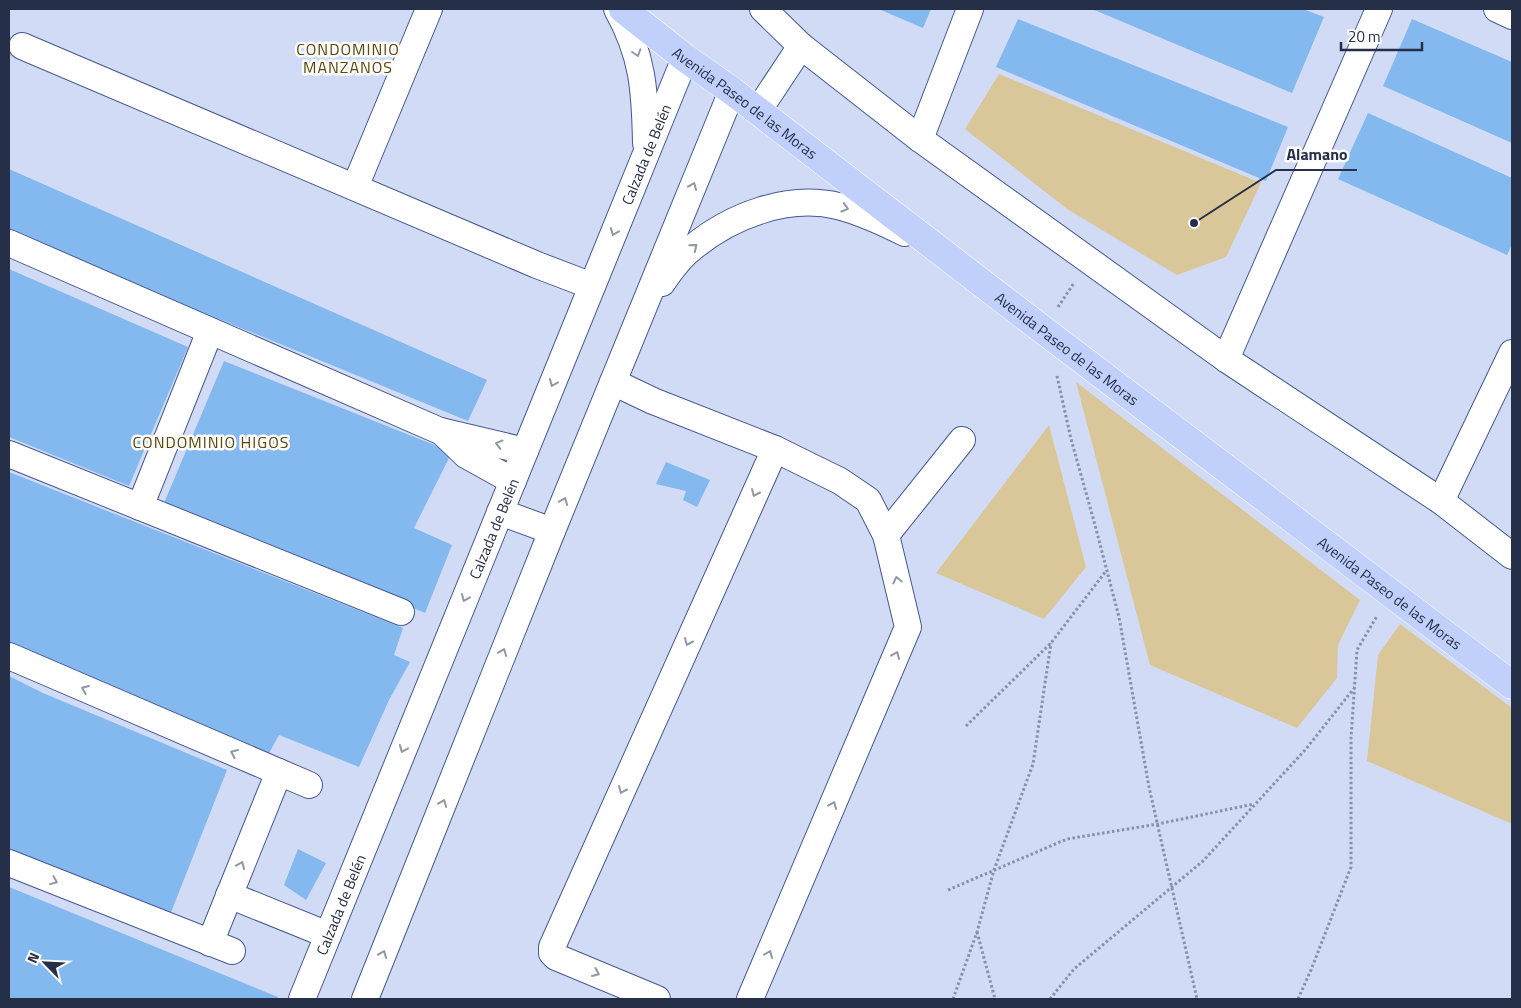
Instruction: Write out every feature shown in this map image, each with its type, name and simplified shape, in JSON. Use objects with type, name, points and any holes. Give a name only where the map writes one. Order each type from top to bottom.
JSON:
[{"type":"main road","name":"Avenida Paseo de las Moras","points":[[623,9],[685,58],[732,90],[1045,332],[1512,685]]},
{"type":"street","points":[[617,9],[629,30],[640,63],[645,98],[646,155]]},
{"type":"street","points":[[762,9],[802,46],[920,138],[1226,359],[1441,501],[1512,556]]},
{"type":"street","points":[[920,138],[970,9]]},
{"type":"street","points":[[1226,359],[1379,9]]},
{"type":"street","points":[[1497,9],[1512,16]]},
{"type":"street","points":[[356,187],[422,11]]},
{"type":"street","points":[[22,46],[592,286]]},
{"type":"street","points":[[758,111],[802,46]]},
{"type":"street","name":"Calzada de Belén","points":[[302,999],[685,58]]},
{"type":"street","points":[[365,999],[552,531],[732,90]]},
{"type":"street","points":[[641,312],[667,276],[690,249],[721,227],[758,211],[800,202],[836,206],[875,218],[931,245]]},
{"type":"street","points":[[9,243],[440,430],[525,451]]},
{"type":"street","points":[[140,507],[210,331]]},
{"type":"street","points":[[1441,501],[1512,353]]},
{"type":"street","points":[[613,382],[653,401],[775,449],[840,481],[868,500],[886,534],[908,628],[750,999]]},
{"type":"street","points":[[440,430],[466,455],[512,481]]},
{"type":"street","points":[[886,534],[962,440]]},
{"type":"street","points":[[657,999],[556,957],[552,953],[552,947],[775,449]]},
{"type":"street","points":[[9,454],[401,612]]},
{"type":"street","points":[[500,512],[552,531]]},
{"type":"street","points":[[9,656],[309,785]]},
{"type":"street","points":[[9,863],[221,947],[229,895],[279,772]]},
{"type":"street","points":[[229,895],[328,935]]},
{"type":"path","points":[[1089,260],[1045,332],[1071,439],[1119,617],[1149,787],[1197,999]]},
{"type":"path","points":[[966,726],[1052,643],[1107,570]]},
{"type":"path","points":[[1298,999],[1351,867],[1351,738],[1358,650],[1390,594]]},
{"type":"path","points":[[953,999],[977,932],[994,870],[1033,764],[1052,643]]},
{"type":"path","points":[[1050,999],[1074,969],[1202,861],[1306,749],[1355,687]]},
{"type":"path","points":[[948,890],[1066,839],[1158,824],[1255,804]]},
{"type":"path","points":[[977,932],[995,999]]},
{"type":"shaded area","points":[[999,74],[1261,183],[1226,257],[1177,275],[1067,209],[965,129]]},
{"type":"shaded area","points":[[1076,382],[1360,600],[1338,645],[1337,678],[1297,728],[1150,665]]},
{"type":"shaded area","points":[[1049,425],[1086,567],[1044,619],[936,573]]},
{"type":"shaded area","points":[[1400,624],[1512,708],[1512,824],[1367,761],[1378,655]]},
{"type":"building","points":[[881,9],[931,9],[923,28]]},
{"type":"building","points":[[1092,9],[1303,9],[1324,17],[1292,93]]},
{"type":"building","points":[[1018,19],[1288,127],[1266,181],[996,67]]},
{"type":"building","points":[[1412,19],[1512,62],[1512,143],[1383,86]]},
{"type":"building","points":[[1368,113],[1512,178],[1512,244],[1507,255],[1338,179]]},
{"type":"building","points":[[9,169],[487,380],[468,421],[9,233]]},
{"type":"building","points":[[9,269],[188,347],[129,486],[9,437]]},
{"type":"building","points":[[224,361],[452,452],[414,528],[452,545],[425,613],[164,503]]},
{"type":"building","points":[[666,462],[710,480],[697,507],[683,500],[686,491],[656,484]]},
{"type":"building","points":[[9,472],[403,628],[394,655],[410,662],[389,700],[359,767],[279,735],[267,757],[9,644]]},
{"type":"building","points":[[9,676],[43,693],[227,770],[168,920],[9,857]]},
{"type":"building","points":[[298,849],[326,863],[306,900],[284,885]]},
{"type":"building","points":[[9,887],[278,997],[277,999],[9,999]]},
{"type":"place","name":"Alamano","points":[[1194,223]]},
{"type":"district","name":"CONDOMINIO MANZANOS","points":[[348,58]]},
{"type":"district","name":"CONDOMINIO HIGOS","points":[[211,442]]}]
